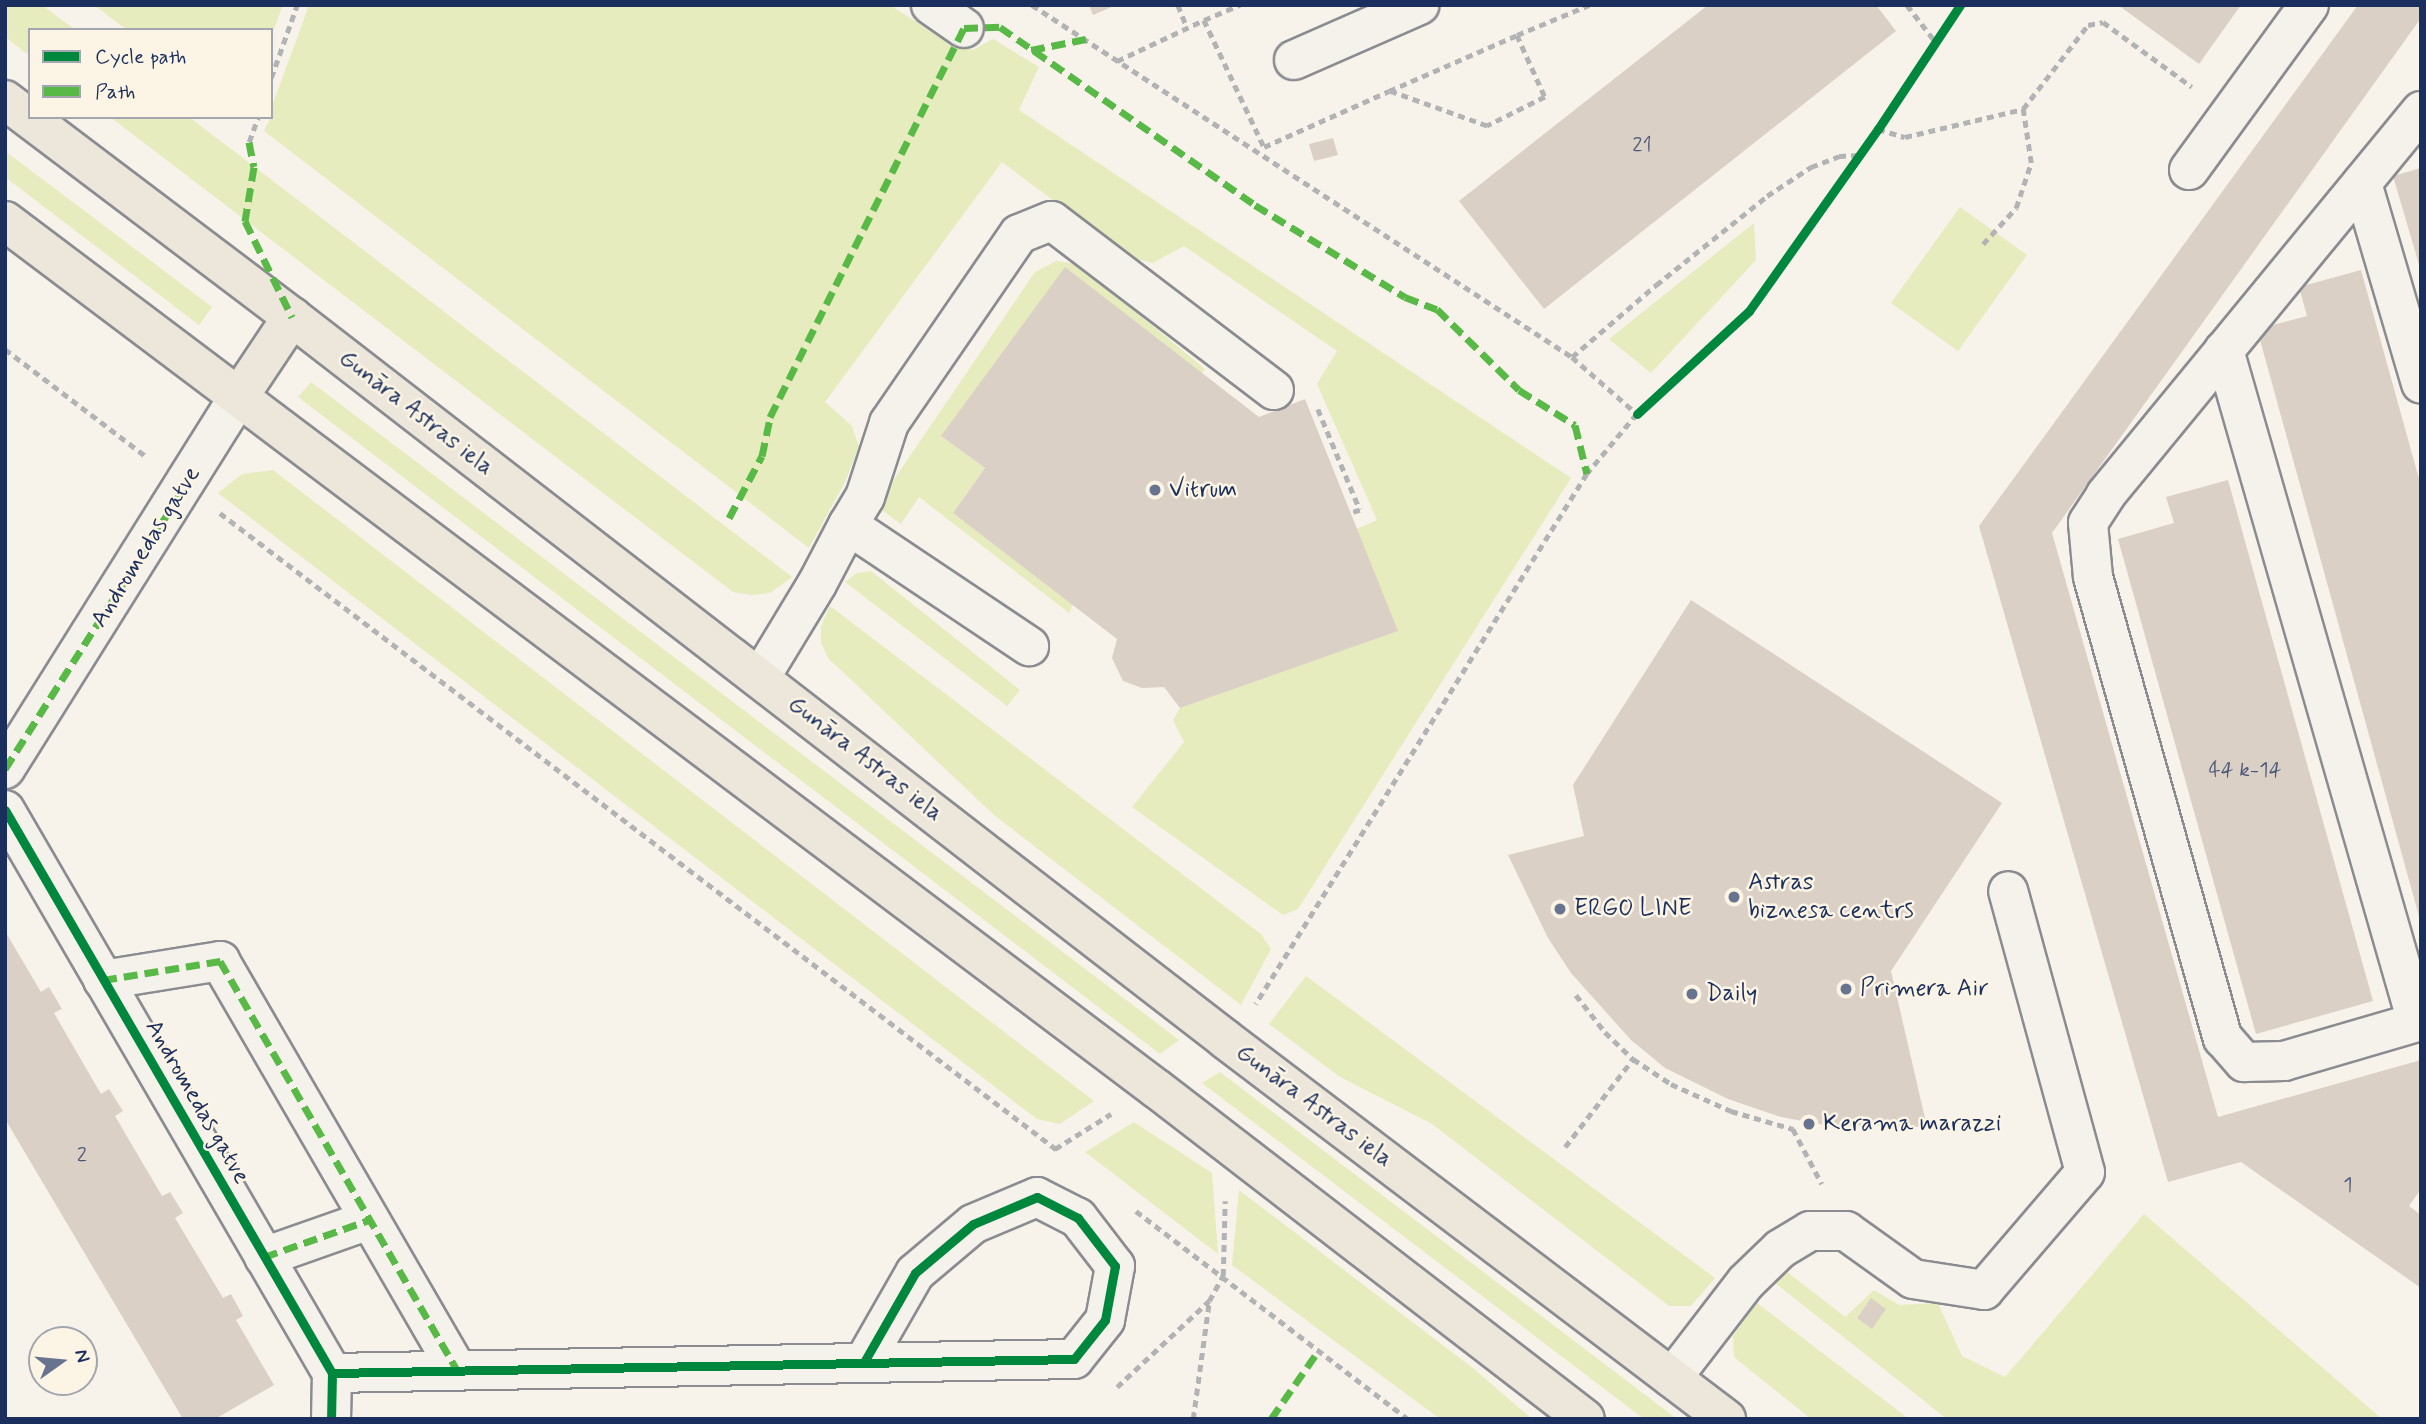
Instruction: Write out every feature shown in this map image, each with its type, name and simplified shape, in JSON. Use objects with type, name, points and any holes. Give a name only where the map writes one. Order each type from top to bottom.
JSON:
[{"type":"main road","name":"Gunāra Astras iela","points":[[5,100],[28,117]]},
{"type":"main road","name":"Gunāra Astras iela","points":[[30,119],[292,317],[1224,1039],[1726,1419]]},
{"type":"main road","points":[[5,221],[1237,1150],[1584,1418]]},
{"type":"main road","points":[[240,396],[292,317]]},
{"type":"street","points":[[931,5],[964,27]]},
{"type":"street","points":[[1294,60],[1419,5]]},
{"type":"street","points":[[2189,170],[2309,5]]},
{"type":"street","points":[[2224,350],[2419,1022],[2284,1061],[2244,1062],[2223,1038],[2093,578],[2088,523],[2106,495],[2224,350],[2421,111]]},
{"type":"street","points":[[2362,183],[2421,384]]},
{"type":"street","points":[[760,678],[817,584],[865,497],[889,423],[1019,234],[1052,221],[1274,390]]},
{"type":"street","name":"Andromedas gatve","points":[[5,769],[240,396]]},
{"type":"street","points":[[848,525],[1029,646]]},
{"type":"street","name":"Andromedas gatve","points":[[5,810],[332,1373]]},
{"type":"street","points":[[1672,1378],[1746,1282],[1780,1249],[1810,1231],[1846,1231],[1913,1279],[1984,1290],[2085,1172],[2008,891]]},
{"type":"street","points":[[103,979],[220,961],[457,1370]]},
{"type":"street","points":[[331,1419],[332,1373],[1074,1359],[1105,1320],[1115,1266],[1078,1217],[1037,1197],[973,1224],[915,1273],[864,1362]]},
{"type":"street","points":[[264,1257],[369,1220]]},
{"type":"path","points":[[273,72],[297,5]]},
{"type":"path","points":[[1032,5],[1572,357],[1637,414]]},
{"type":"path","points":[[1178,5],[1187,27]]},
{"type":"path","points":[[1204,20],[1240,5]]},
{"type":"path","points":[[1517,35],[1589,5]]},
{"type":"path","points":[[1907,5],[1935,41]]},
{"type":"path","points":[[1878,129],[1905,137],[2023,108],[2088,25],[2103,22],[2229,112]]},
{"type":"path","points":[[1928,52],[1941,32]]},
{"type":"path","points":[[1983,244],[2016,208],[2031,163],[2023,108]]},
{"type":"path","points":[[1853,165],[1885,118]]},
{"type":"path","points":[[249,142],[257,119]]},
{"type":"path","points":[[1258,151],[1264,147]]},
{"type":"path","points":[[1572,357],[1767,196],[1811,167],[1839,156],[1860,155]]},
{"type":"path","points":[[5,349],[1065,1157]]},
{"type":"path","points":[[1274,390],[1307,383],[1360,510],[1351,513]]},
{"type":"path","points":[[1250,1015],[1587,474],[1647,404]]},
{"type":"path","points":[[1576,995],[1605,1032],[1633,1059],[1671,1084],[1731,1111],[1793,1129],[1846,1231]]},
{"type":"path","points":[[1565,1147],[1633,1059]]},
{"type":"path","points":[[1055,1149],[1113,1113]]},
{"type":"path","points":[[1074,1359],[1087,1393],[1112,1391],[1209,1301],[1223,1276],[1226,1182],[1237,1150]]},
{"type":"path","points":[[1128,1205],[1408,1419]]},
{"type":"path","points":[[1193,1419],[1209,1301]]},
{"type":"green space","points":[[5,5],[42,5],[72,28],[28,28],[28,54],[5,37]]},
{"type":"green space","points":[[94,5],[283,5],[273,32],[273,28],[124,28]]},
{"type":"green space","points":[[309,5],[890,5],[930,31],[973,50],[993,39],[1039,67],[1019,110],[1571,478],[1298,909],[1283,915],[1132,807],[1184,742],[1173,720],[1180,708],[1397,631],[1357,529],[1377,520],[1317,384],[1337,351],[1184,246],[1153,263],[1128,257],[1002,162],[825,402],[852,426],[859,447],[845,482],[809,548],[264,131],[270,119],[273,119],[273,104]]},
{"type":"green space","points":[[113,119],[192,119],[792,577],[770,593],[751,595],[733,592]]},
{"type":"green space","points":[[5,151],[212,307],[199,325],[5,177]]},
{"type":"green space","points":[[1960,207],[2027,255],[1958,351],[1891,303]]},
{"type":"green space","points":[[1754,223],[1756,260],[1651,373],[1609,339]]},
{"type":"green space","points":[[1056,261],[1078,264],[1205,369],[1202,373],[941,436],[985,468],[953,513],[1073,605],[1069,613],[919,497],[901,524],[876,506],[1035,272]]},
{"type":"green space","points":[[311,382],[1179,1040],[1160,1054],[298,397]]},
{"type":"green space","points":[[273,470],[1094,1101],[1060,1124],[1037,1119],[218,493],[242,474]]},
{"type":"green space","points":[[871,571],[1020,690],[1007,706],[845,582],[857,573]]},
{"type":"green space","points":[[830,606],[1261,934],[1271,949],[1241,1005],[994,815],[828,658],[821,642],[821,626]]},
{"type":"green space","points":[[1306,976],[1715,1278],[1691,1306],[1669,1306],[1432,1124],[1340,1077],[1269,1024]]},
{"type":"green space","points":[[1220,1072],[1677,1419],[1644,1419],[1202,1083]]},
{"type":"green space","points":[[1134,1122],[1212,1173],[1218,1254],[1085,1152]]},
{"type":"green space","points":[[1239,1190],[1474,1369],[1532,1419],[1440,1419],[1232,1265]]},
{"type":"green space","points":[[2144,1214],[2382,1419],[1947,1419],[1774,1282],[1786,1271],[1845,1317],[1874,1290],[1899,1305],[1938,1303],[1962,1356],[2005,1377]]},
{"type":"green space","points":[[1757,1303],[1909,1419],[1811,1419],[1734,1357],[1733,1336]]},
{"type":"building","points":[[1089,5],[1116,5],[1093,15]]},
{"type":"building","points":[[1708,5],[1876,5],[1896,31],[1544,309],[1459,201]]},
{"type":"building","points":[[2118,5],[2241,5],[2199,64]]},
{"type":"building","points":[[2358,5],[2421,5],[2421,18],[2052,533],[2218,1117],[2421,1060],[2421,1189],[2409,1206],[2421,1215],[2421,1288],[2241,1162],[2168,1182],[1979,526]]},
{"type":"building","points":[[1333,138],[1338,155],[1314,161],[1309,144]]},
{"type":"building","points":[[2421,168],[2421,268],[2420,268],[2393,176]]},
{"type":"building","name":"Vitrum","points":[[1065,267],[1259,417],[1305,399],[1398,631],[1180,708],[1164,687],[1142,688],[1123,681],[1112,658],[1117,639],[953,513],[985,468],[941,436]]},
{"type":"building","points":[[2361,270],[2421,486],[2420,920],[2257,329],[2307,316],[2299,287]]},
{"type":"building","points":[[2228,480],[2373,1001],[2256,1034],[2118,539],[2174,523],[2166,497]]},
{"type":"building","name":"Astras biznesa centrs","points":[[1691,600],[2002,803],[1891,971],[1927,1127],[1824,1125],[1781,1117],[1728,1099],[1665,1068],[1631,1040],[1571,973],[1548,938],[1508,855],[1584,836],[1573,785]]},
{"type":"building","points":[[5,931],[41,992],[49,987],[62,1009],[54,1013],[101,1094],[109,1089],[123,1111],[115,1116],[162,1196],[170,1192],[183,1213],[175,1218],[223,1298],[231,1294],[243,1316],[236,1320],[274,1385],[215,1419],[183,1419],[5,1119]]},
{"type":"building","points":[[1871,1298],[1886,1309],[1872,1329],[1857,1318]]},
{"type":"marked path","points":[[729,518],[762,456],[770,417],[964,28],[1000,27],[1255,205],[1405,297],[1437,309],[1519,390],[1575,425],[1587,474]]},
{"type":"marked path","points":[[1031,50],[1086,39]]},
{"type":"marked path","points":[[249,142],[254,167],[245,221],[292,317]]},
{"type":"marked path","points":[[5,769],[185,486]]},
{"type":"marked path","points":[[103,980],[220,961],[457,1370]]},
{"type":"marked path","points":[[264,1257],[369,1220]]},
{"type":"marked path","points":[[1271,1419],[1319,1350]]},
{"type":"cycle path","points":[[1637,414],[1749,311],[1878,129],[1960,5]]},
{"type":"cycle path","points":[[5,810],[332,1373],[331,1419]]},
{"type":"cycle path","points":[[332,1373],[1074,1359],[1105,1320],[1115,1266],[1078,1218],[1037,1197],[973,1224],[915,1273],[864,1362]]},
{"type":"place","name":"Vitrum","points":[[1155,490]]},
{"type":"place","name":"Astras biznesa centrs","points":[[1734,897]]},
{"type":"place","name":"ERGO LINE","points":[[1560,909]]},
{"type":"place","name":"Primera Air","points":[[1846,989]]},
{"type":"place","name":"Daily","points":[[1692,994]]},
{"type":"place","name":"Kerama marazzi","points":[[1809,1124]]}]
